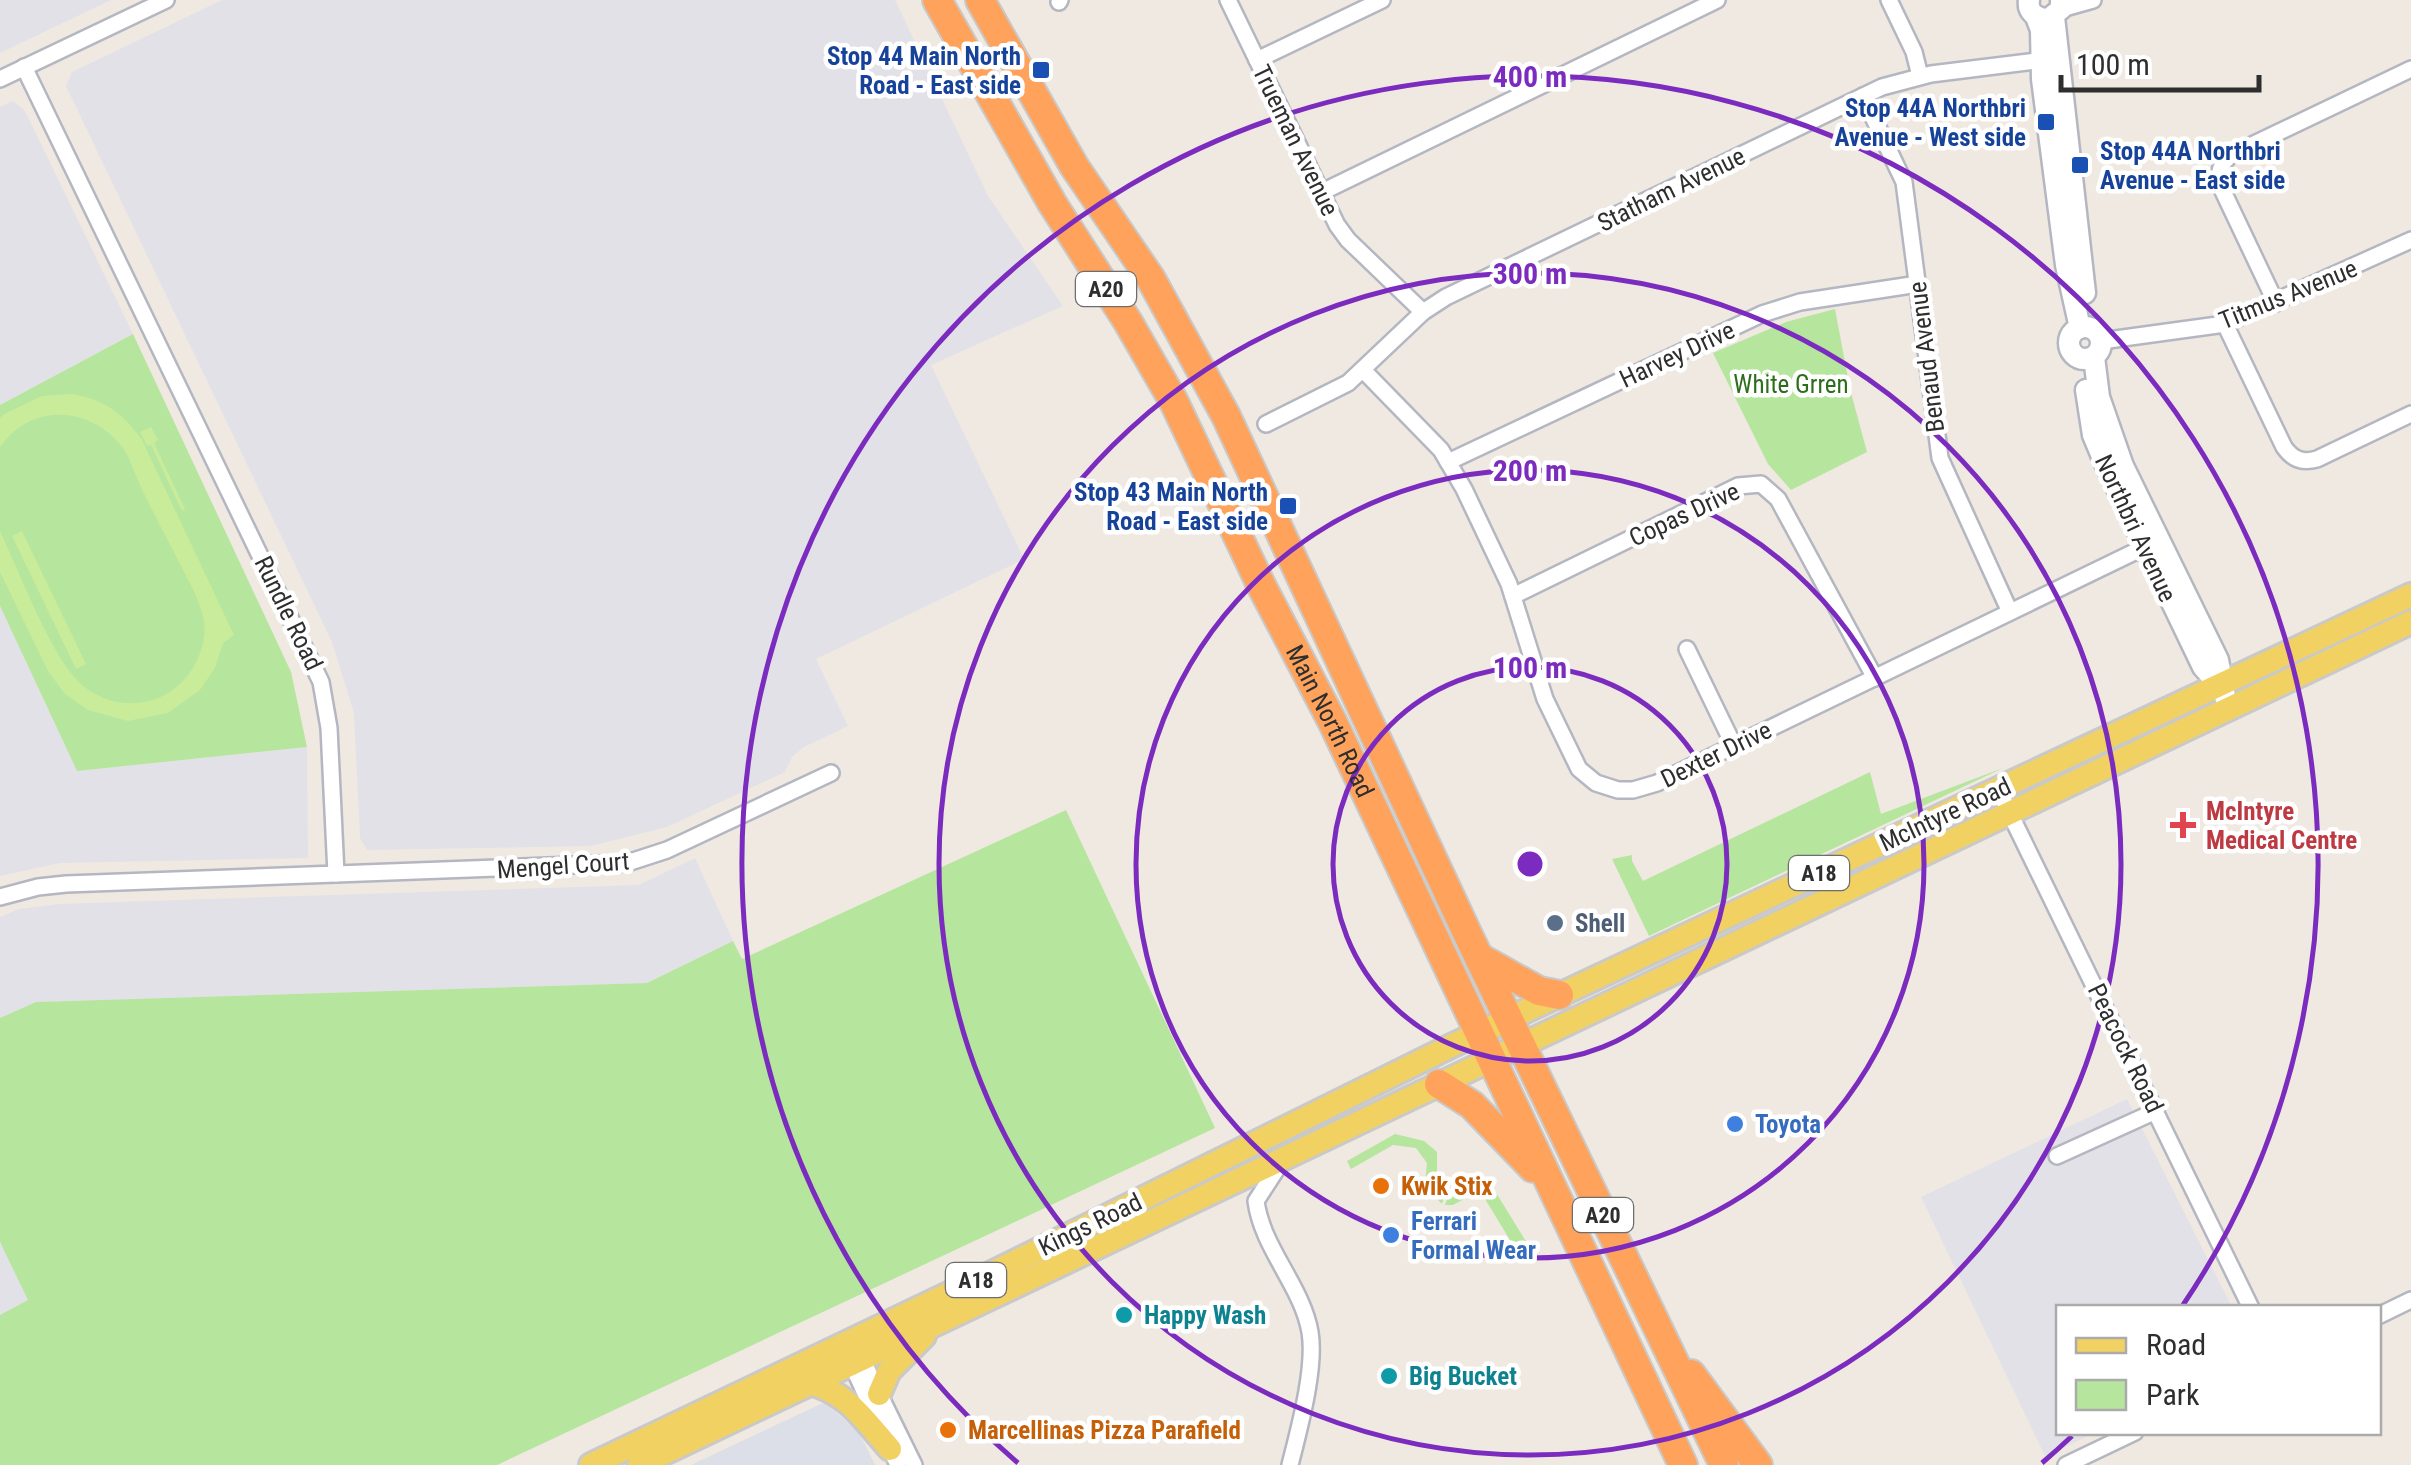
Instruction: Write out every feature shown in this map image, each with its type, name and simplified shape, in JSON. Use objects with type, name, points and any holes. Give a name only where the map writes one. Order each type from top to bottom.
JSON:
[{"type":"highway","name":"Main North Road","points":[[937,0],[1052,203],[1174,402],[1261,585],[1333,723],[1683,1465]]},
{"type":"highway","name":"Main North Road","points":[[980,0],[1035,103],[1150,279],[1226,416],[1521,1045],[1724,1465]]},
{"type":"highway","points":[[1480,958],[1539,991],[1559,994]]},
{"type":"highway","points":[[1439,1084],[1472,1105],[1548,1183]]},
{"type":"highway","points":[[1659,1333],[1758,1465]]},
{"type":"main road","name":"McIntyre Road","points":[[1521,1045],[2010,812],[2411,594]]},
{"type":"main road","name":"McIntyre Road","points":[[1486,1046],[1509,1019],[1998,789],[2411,622]]},
{"type":"main road","points":[[1709,924],[1760,914],[1769,927]]},
{"type":"main road","name":"Kings Road","points":[[640,1465],[810,1383],[852,1355],[1486,1046],[1521,1045]]},
{"type":"main road","name":"Kings Road","points":[[591,1465],[942,1320],[1439,1084],[1486,1046]]},
{"type":"main road","points":[[879,1394],[889,1371],[942,1320]]},
{"type":"main road","points":[[810,1383],[832,1389],[850,1401],[894,1457]]},
{"type":"street","points":[[0,79],[166,0]]},
{"type":"street","name":"Trueman Avenue","points":[[1228,0],[1320,192],[1348,240],[1423,312]]},
{"type":"street","points":[[1257,60],[1382,0]]},
{"type":"street","points":[[1320,192],[1717,0]]},
{"type":"street","points":[[1889,0],[1914,52],[1920,76]]},
{"type":"street","points":[[2048,9],[2093,0]]},
{"type":"street","name":"Northbri Avenue","points":[[2048,9],[2041,30],[2048,60],[2066,265],[2089,342],[2092,435],[2151,544],[2202,667],[2224,696]]},
{"type":"street","name":"Statham Avenue","points":[[1266,424],[1348,382],[1423,312],[1446,297],[1863,96],[1902,79],[2048,60]]},
{"type":"street","name":"Rundle Road","points":[[24,67],[322,682],[336,874]]},
{"type":"street","points":[[2276,303],[2221,187],[2222,165],[2232,155],[2411,69]]},
{"type":"street","name":"Benaud Avenue","points":[[1863,96],[1904,182],[1940,458],[2010,612]]},
{"type":"street","name":"Titmus Avenue","points":[[2089,342],[2225,324],[2411,240]]},
{"type":"street","name":"Harvey Drive","points":[[1448,462],[1762,314],[1800,302],[1918,284]]},
{"type":"street","points":[[2225,324],[2284,447],[2294,458],[2314,460],[2411,414]]},
{"type":"street","name":"Dexter Drive","points":[[1362,370],[1441,450],[1513,596],[1532,662],[1578,768],[1596,783],[1618,790],[1646,788],[2151,544]]},
{"type":"street","name":"Copas Drive","points":[[1513,596],[1738,486],[1761,484],[1778,500],[1874,678]]},
{"type":"street","points":[[1688,649],[1734,746]]},
{"type":"street","name":"Mengel Court","points":[[336,874],[628,863],[667,850],[831,773]]},
{"type":"street","name":"Peacock Road","points":[[1998,789],[2250,1305]]},
{"type":"street","points":[[0,897],[66,884],[336,874]]},
{"type":"street","points":[[2057,1156],[2156,1111]]},
{"type":"street","points":[[1285,1157],[1256,1202],[1258,1219],[1310,1332],[1305,1388],[1290,1465]]},
{"type":"street","points":[[2381,1315],[2411,1300]]},
{"type":"street","points":[[852,1355],[879,1394],[914,1465]]},
{"type":"street","points":[[852,1355],[894,1457]]},
{"type":"street","points":[[2066,1465],[2128,1435]]},
{"type":"shaded area","points":[[0,0],[111,0],[0,53]]},
{"type":"shaded area","points":[[222,0],[895,0],[988,196],[1063,306],[931,365],[1024,559],[816,659],[848,726],[804,747],[792,757],[785,772],[667,827],[591,846],[367,850],[360,838],[354,713],[332,642],[66,86],[72,72]]},
{"type":"shaded area","points":[[13,101],[25,111],[133,334],[0,405],[0,107]]},
{"type":"shaded area","points":[[0,606],[77,771],[307,747],[308,858],[60,863],[0,876]]},
{"type":"shaded area","points":[[695,858],[733,941],[647,983],[36,1002],[0,1018],[0,917],[19,909],[59,904],[639,885]]},
{"type":"shaded area","points":[[2127,1099],[2231,1305],[2056,1305],[2056,1435],[2091,1435],[2045,1456],[1921,1197]]},
{"type":"shaded area","points":[[0,1242],[29,1300],[0,1315]]},
{"type":"shaded area","points":[[825,1402],[860,1434],[875,1465],[691,1465]]},
{"type":"green space","name":"White Grren","points":[[1835,309],[1867,452],[1791,490],[1768,464],[1713,353],[1786,322]]},
{"type":"green space","points":[[133,334],[291,672],[307,747],[77,771],[0,606],[0,405]]},
{"type":"green space","points":[[71,394],[112,409],[142,440],[234,635],[223,643],[215,668],[200,690],[168,713],[128,721],[88,710],[65,694],[48,671],[0,572],[0,531],[35,610],[66,667],[99,696],[124,703],[150,701],[181,683],[198,659],[204,631],[198,600],[128,456],[116,440],[84,419],[48,416],[30,421],[0,447],[0,418],[4,414],[42,396]]},
{"type":"green space","points":[[151,427],[158,440],[154,443],[185,509],[182,511],[151,445],[147,446],[140,432]]},
{"type":"green space","points":[[22,531],[86,664],[76,669],[12,536]]},
{"type":"green space","points":[[2003,768],[1649,936],[1612,859],[1632,855],[1643,881],[1870,772],[1881,814]]},
{"type":"green space","points":[[1066,810],[1215,1128],[497,1465],[0,1465],[0,1315],[28,1300],[0,1242],[0,1018],[36,1002],[647,983],[733,941],[742,959]]},
{"type":"green space","points":[[1395,1134],[1424,1141],[1437,1152],[1437,1184],[1445,1193],[1442,1204],[1425,1186],[1427,1163],[1416,1148],[1393,1145],[1351,1169],[1347,1161]]},
{"type":"green space","points":[[1478,1178],[1490,1183],[1530,1248],[1510,1240],[1482,1194],[1477,1192],[1453,1205],[1445,1205],[1449,1194]]},
{"type":"place","name":"Stop 44 Main North Road - East side","points":[[1041,70]]},
{"type":"place","name":"Stop 44A Northbri Avenue - West side","points":[[2046,122]]},
{"type":"place","name":"Stop 44A Northbri Avenue - East side","points":[[2080,165]]},
{"type":"place","name":"Stop 43 Main North Road - East side","points":[[1288,506]]},
{"type":"place","name":"McIntyre Medical Centre","points":[[2183,825]]},
{"type":"place","name":"Shell","points":[[1555,923]]},
{"type":"place","name":"Toyota","points":[[1735,1124]]},
{"type":"place","name":"Kwik Stix","points":[[1381,1186]]},
{"type":"place","name":"Ferrari Formal Wear","points":[[1391,1235]]},
{"type":"place","name":"Happy Wash","points":[[1124,1315]]},
{"type":"place","name":"Big Bucket","points":[[1389,1376]]},
{"type":"place","name":"Marcellinas Pizza Parafield","points":[[948,1430]]}]
